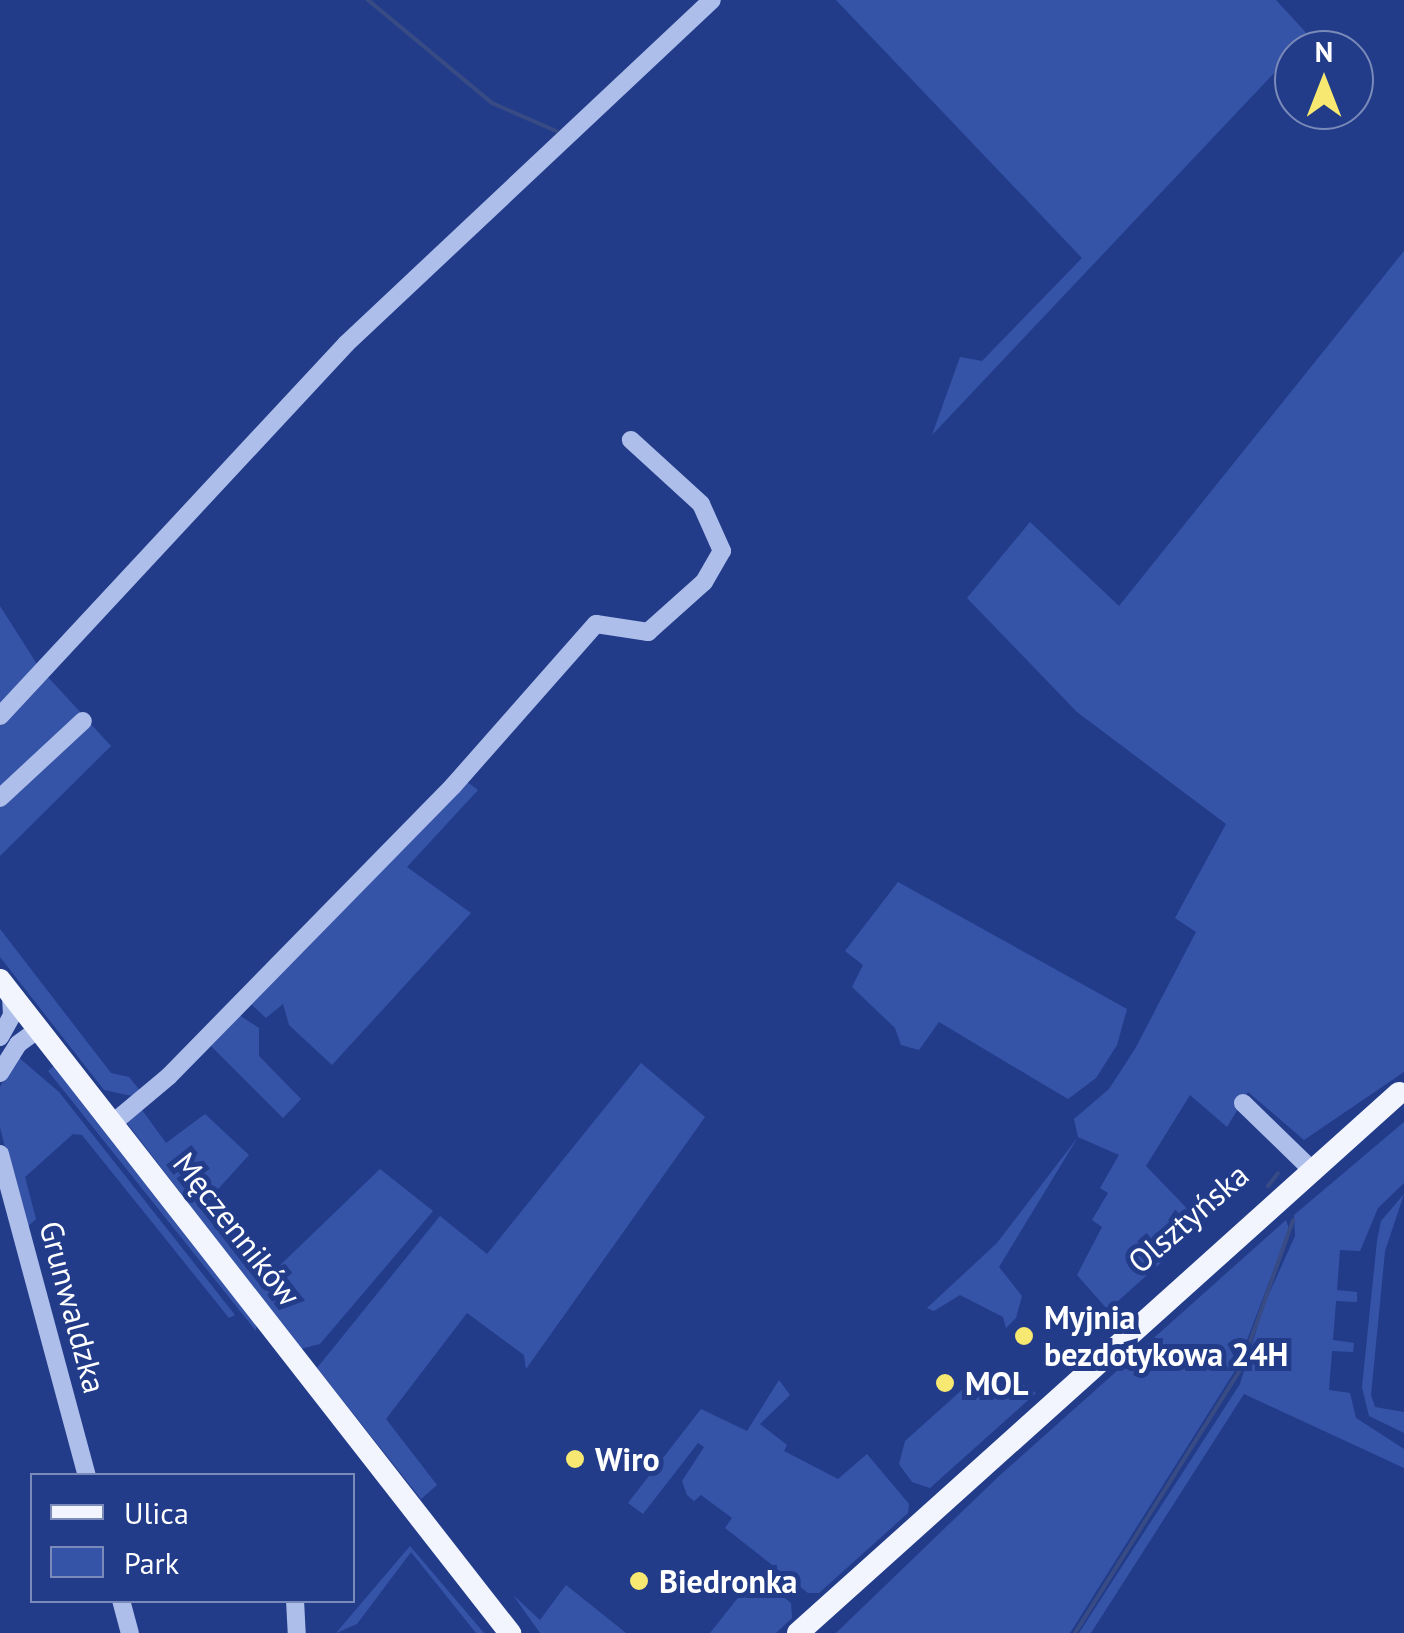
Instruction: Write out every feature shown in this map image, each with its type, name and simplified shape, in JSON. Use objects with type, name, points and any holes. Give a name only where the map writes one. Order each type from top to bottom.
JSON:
[{"type":"main road","name":"Męczenników","points":[[5,987],[424,1518],[510,1633]]},
{"type":"main road","name":"Olsztyńska","points":[[798,1633],[817,1614],[843,1598],[1309,1166],[1402,1091]]},
{"type":"main road","name":"Męczenników","points":[[424,1518],[526,1633]]},
{"type":"street","points":[[0,716],[346,344],[712,0]]},
{"type":"street","points":[[113,1123],[170,1076],[440,799],[596,624],[648,632],[704,582],[722,551],[701,504],[631,440]]},
{"type":"street","points":[[0,798],[84,721]]},
{"type":"street","points":[[0,1037],[12,1015],[5,987]]},
{"type":"street","points":[[0,1073],[18,1044],[39,1029]]},
{"type":"street","points":[[1243,1104],[1309,1166]]},
{"type":"street","name":"Grunwaldzka","points":[[0,1154],[86,1473]]},
{"type":"street","points":[[295,1603],[298,1633]]},
{"type":"street","points":[[126,1604],[130,1633]]},
{"type":"green space","points":[[836,0],[1276,0],[1304,30],[1274,30],[1274,73],[932,435],[960,357],[982,361],[1082,258]]},
{"type":"green space","points":[[1404,251],[1404,1072],[1304,1140],[1248,1092],[1227,1127],[1190,1095],[1146,1166],[1203,1225],[1108,1310],[1077,1275],[1102,1227],[1092,1220],[1108,1193],[1100,1188],[1119,1155],[1078,1137],[1074,1119],[1109,1089],[1135,1049],[1196,932],[1175,918],[1226,824],[1077,712],[967,598],[1030,522],[1119,606]]},
{"type":"green space","points":[[0,606],[40,669],[0,711]]},
{"type":"green space","points":[[46,675],[82,714],[0,793],[0,725]]},
{"type":"green space","points":[[88,721],[111,746],[0,856],[0,804]]},
{"type":"green space","points":[[467,782],[478,790],[407,867],[471,913],[332,1065],[289,1025],[283,1004],[266,1018],[250,1003]]},
{"type":"green space","points":[[898,882],[1127,1009],[1117,1045],[1096,1078],[1068,1099],[939,1022],[919,1050],[901,1045],[895,1028],[852,987],[863,965],[845,951]]},
{"type":"green space","points":[[0,929],[111,1073],[129,1077],[142,1093],[137,1097],[104,1090],[0,957]]},
{"type":"green space","points":[[239,1015],[259,1028],[259,1056],[301,1099],[283,1118],[211,1046]]},
{"type":"green space","points":[[17,1056],[59,1092],[235,1315],[229,1318],[82,1135],[73,1134],[25,1177],[36,1219],[25,1229],[0,1127],[0,1087]]},
{"type":"green space","points":[[641,1063],[705,1117],[526,1369],[524,1355],[467,1313],[386,1419],[437,1485],[421,1499],[317,1368],[440,1216],[487,1254]]},
{"type":"green space","points":[[56,1064],[257,1322],[256,1331],[48,1071]]},
{"type":"green space","points":[[142,1110],[166,1143],[205,1114],[249,1155],[210,1198],[272,1273],[380,1169],[433,1211],[320,1344],[300,1349],[127,1123]]},
{"type":"green space","points":[[1404,1122],[1404,1183],[1378,1208],[1360,1251],[1340,1250],[1337,1290],[1357,1292],[1357,1302],[1336,1301],[1333,1340],[1354,1343],[1353,1352],[1332,1351],[1329,1390],[1350,1393],[1356,1418],[1404,1449],[1404,1468],[1244,1394],[1091,1633],[1079,1633],[1240,1384],[1264,1305],[1295,1236],[1294,1215]]},
{"type":"green space","points":[[1078,1137],[999,1267],[1022,1296],[1016,1318],[1006,1328],[1003,1317],[960,1295],[934,1311],[927,1308],[997,1243]]},
{"type":"green space","points":[[1404,1194],[1385,1251],[1371,1395],[1375,1407],[1404,1412],[1404,1433],[1369,1416],[1362,1387],[1381,1221]]},
{"type":"green space","points":[[1286,1220],[1289,1229],[1236,1369],[1070,1633],[836,1633],[998,1477]]},
{"type":"green space","points":[[1000,1369],[1036,1393],[930,1488],[912,1482],[899,1464],[905,1441],[963,1389],[975,1400],[990,1387],[980,1375]]},
{"type":"green space","points":[[779,1380],[790,1395],[760,1424],[787,1445],[784,1451],[838,1479],[867,1454],[909,1504],[908,1513],[819,1593],[808,1593],[725,1528],[732,1518],[701,1495],[694,1501],[687,1495],[682,1481],[704,1447],[698,1443],[643,1514],[628,1503],[701,1409],[747,1431]]},
{"type":"green space","points":[[410,1546],[484,1633],[476,1633],[411,1552],[357,1624],[336,1633]]},
{"type":"green space","points":[[756,1575],[791,1603],[792,1618],[776,1633],[710,1633]]},
{"type":"green space","points":[[566,1585],[626,1633],[540,1633],[513,1595],[540,1620]]},
{"type":"waterway","points":[[368,0],[492,103],[556,131]]},
{"type":"waterway","points":[[1268,1186],[1278,1173]]},
{"type":"waterway","points":[[1075,1633],[1240,1370],[1293,1220]]},
{"type":"place","name":"Myjnia bezdotykowa 24H","points":[[1024,1336]]},
{"type":"place","name":"MOL","points":[[945,1383]]},
{"type":"place","name":"Wiro","points":[[575,1459]]},
{"type":"place","name":"Biedronka","points":[[639,1581]]}]
